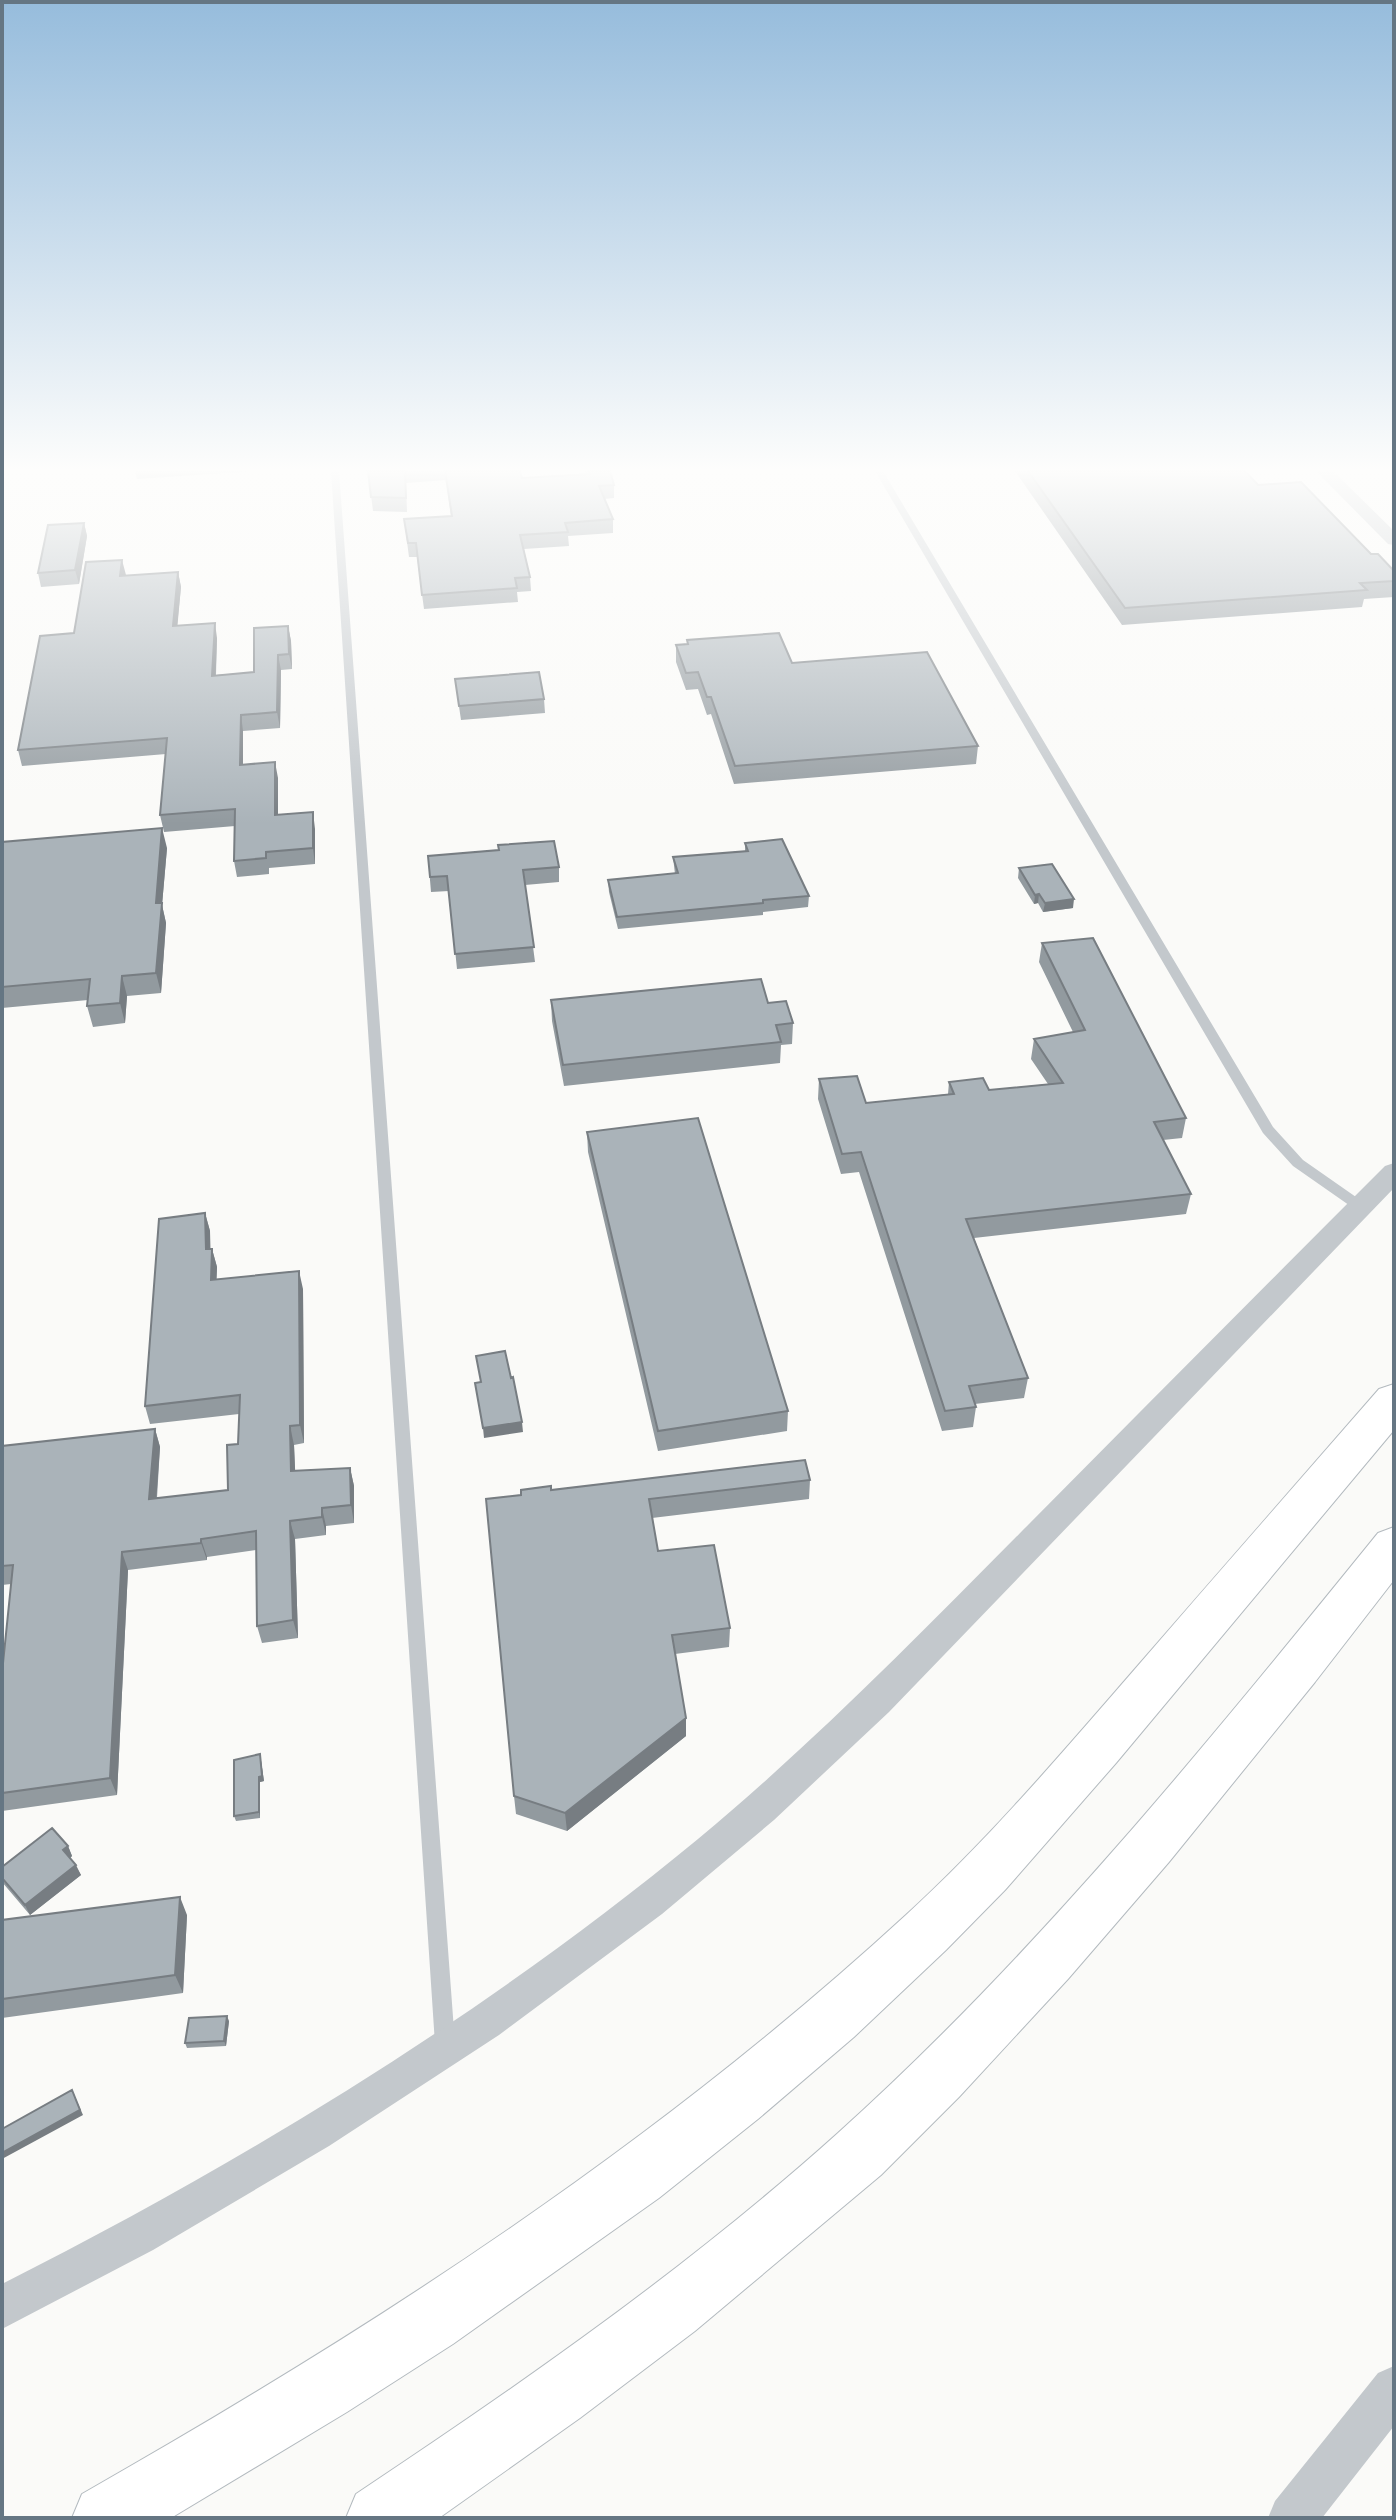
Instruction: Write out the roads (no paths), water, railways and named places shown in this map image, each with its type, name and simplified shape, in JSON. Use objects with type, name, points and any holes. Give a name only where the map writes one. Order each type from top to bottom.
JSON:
[{"type":"street","points":[[2,2307],[89,2264],[258,2166],[446,2048],[572,1960],[661,1891],[788,1785],[877,1701],[1394,1172]]},
{"type":"street","points":[[106,2518],[237,2444],[511,2266],[666,2153],[827,2023],[927,1932],[1007,1852],[1077,1774],[1394,1400]]},
{"type":"street","points":[[380,2518],[498,2440],[681,2303],[841,2170],[978,2035],[1152,1846],[1394,1546]]},
{"type":"street","points":[[1292,2518],[1394,2389]]},
{"type":"lane","points":[[343,589],[446,2048]]},
{"type":"lane","points":[[948,589],[1268,1130],[1298,1163],[1361,1207]]}]
